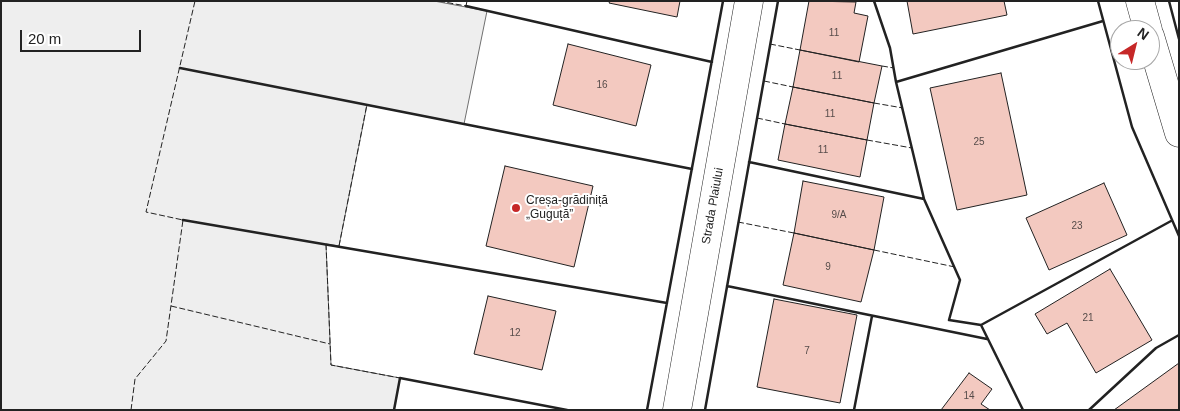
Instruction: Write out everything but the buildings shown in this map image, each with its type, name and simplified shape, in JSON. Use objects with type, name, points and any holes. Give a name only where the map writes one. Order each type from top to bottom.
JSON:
[{"type":"street","name":"Strada Plaiului","points":[[677,410],[749,1]]},
{"type":"street","points":[[1140,1],[1145,20]]},
{"type":"street","points":[[1160,69],[1179,133]]},
{"type":"shaded area","points":[[1,1],[434,1],[487,11],[464,124],[367,105],[339,246],[326,244],[331,365],[400,378],[394,410],[1,410]]},
{"type":"fence","points":[[131,410],[135,379],[166,341],[183,220],[146,212],[195,1]]},
{"type":"fence","points":[[439,1],[466,6],[467,1]]},
{"type":"fence","points":[[770,44],[800,50]]},
{"type":"fence","points":[[882,66],[894,68]]},
{"type":"fence","points":[[764,81],[793,87]]},
{"type":"fence","points":[[874,103],[903,108]]},
{"type":"fence","points":[[339,246],[367,104]]},
{"type":"fence","points":[[757,118],[785,124]]},
{"type":"fence","points":[[867,140],[912,148]]},
{"type":"fence","points":[[738,222],[794,233]]},
{"type":"fence","points":[[326,244],[331,365],[400,378]]},
{"type":"fence","points":[[874,250],[955,267]]},
{"type":"fence","points":[[171,306],[330,344]]},
{"type":"wall","points":[[647,410],[723,1]]},
{"type":"wall","points":[[705,410],[778,1]]},
{"type":"wall","points":[[874,1],[890,48],[896,82],[924,199],[960,280],[949,320],[981,325],[1023,410]]},
{"type":"wall","points":[[1098,1],[1132,127],[1179,236]]},
{"type":"wall","points":[[1169,1],[1179,39]]},
{"type":"wall","points":[[466,6],[712,62]]},
{"type":"wall","points":[[896,82],[1103,21]]},
{"type":"wall","points":[[180,68],[692,169]]},
{"type":"wall","points":[[749,162],[924,199]]},
{"type":"wall","points":[[183,220],[667,303]]},
{"type":"wall","points":[[981,325],[1171,221]]},
{"type":"wall","points":[[727,286],[987,339]]},
{"type":"wall","points":[[854,410],[872,316]]},
{"type":"wall","points":[[1089,410],[1156,348],[1179,335]]},
{"type":"wall","points":[[394,410],[400,378],[567,410]]},
{"type":"place","name":"Creșa-grădiniță „Guguță”","points":[[516,208]]}]
